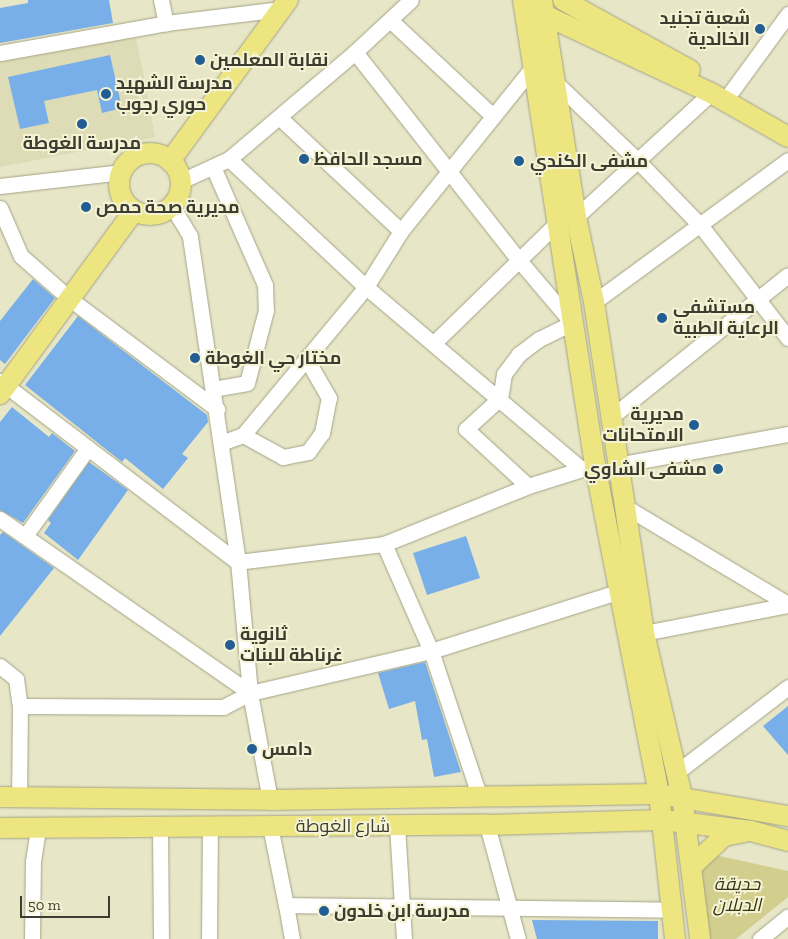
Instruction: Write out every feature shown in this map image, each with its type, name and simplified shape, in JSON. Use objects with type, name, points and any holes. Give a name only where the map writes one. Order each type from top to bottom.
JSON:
[{"type":"main road","points":[[564,0],[788,124]]},
{"type":"main road","points":[[528,4],[533,67],[566,220],[594,302],[617,465],[644,633],[682,796],[700,939]]},
{"type":"main road","points":[[528,4],[553,80],[566,220],[572,323],[587,466],[617,592],[659,794],[675,939]]},
{"type":"main road","points":[[528,4],[711,93],[788,137]]},
{"type":"main road","points":[[170,161],[284,5]]},
{"type":"main road","points":[[143,154],[162,156],[170,161],[181,181],[177,199],[172,206],[154,215],[134,212],[127,206],[119,190],[122,172],[134,158],[143,154]]},
{"type":"main road","points":[[2,387],[134,212]]},
{"type":"main road","points":[[9,797],[270,800],[479,795],[659,794],[682,796],[788,816]]},
{"type":"main road","name":"شارع الغوطة","points":[[0,828],[486,825],[685,820],[750,831],[788,841]]},
{"type":"main road","points":[[691,866],[724,836],[750,831]]},
{"type":"street","points":[[161,0],[166,23]]},
{"type":"street","points":[[181,181],[229,159],[355,52],[411,0]]},
{"type":"street","points":[[0,53],[166,23],[284,5]]},
{"type":"street","points":[[731,92],[788,14]]},
{"type":"street","points":[[390,20],[492,116]]},
{"type":"street","points":[[355,52],[518,259],[572,323],[539,339],[519,354],[504,374],[500,398],[466,429],[528,486]]},
{"type":"street","points":[[221,443],[243,435],[366,287],[401,230],[533,67]]},
{"type":"street","points":[[553,80],[636,159],[701,226],[755,300],[788,338]]},
{"type":"street","points":[[434,344],[518,259],[566,220],[711,93]]},
{"type":"street","points":[[279,117],[401,230]]},
{"type":"street","points":[[229,159],[366,287],[500,398],[587,466]]},
{"type":"street","points":[[594,302],[701,226],[788,160]]},
{"type":"street","points":[[213,167],[265,285],[266,310],[247,383],[214,389]]},
{"type":"street","points":[[0,186],[122,172]]},
{"type":"street","points":[[172,206],[190,236],[217,409],[238,562],[250,693],[270,800]]},
{"type":"street","points":[[0,208],[21,256],[70,299],[217,409]]},
{"type":"street","points":[[610,418],[788,275]]},
{"type":"street","points":[[243,435],[283,457],[308,452],[322,433],[328,398],[306,358]]},
{"type":"street","points":[[2,387],[88,448],[238,562],[384,544],[528,486],[587,466]]},
{"type":"street","points":[[617,465],[787,436]]},
{"type":"street","points":[[25,536],[88,448]]},
{"type":"street","points":[[624,506],[788,604]]},
{"type":"street","points":[[0,519],[250,693]]},
{"type":"street","points":[[384,544],[431,651],[479,795]]},
{"type":"street","points":[[20,706],[223,707],[250,693],[431,651],[617,592]]},
{"type":"street","points":[[644,633],[788,604]]},
{"type":"street","points":[[0,666],[16,679],[20,706],[9,797]]},
{"type":"street","points":[[676,772],[788,687]]},
{"type":"street","points":[[397,825],[404,939]]},
{"type":"street","points":[[486,825],[512,910],[518,939]]},
{"type":"street","points":[[209,939],[210,826]]},
{"type":"street","points":[[270,826],[292,939]]},
{"type":"street","points":[[160,827],[161,939]]},
{"type":"street","points":[[32,939],[33,861],[38,828]]},
{"type":"street","points":[[286,904],[512,910],[671,910]]},
{"type":"street","points":[[760,939],[788,916]]},
{"type":"shaded area","points":[[136,36],[155,137],[0,167],[0,62]]},
{"type":"green space","name":"حديقة الدبلان","points":[[715,855],[788,871],[788,897],[736,939],[709,939],[699,868]]},
{"type":"building","points":[[28,0],[109,0],[113,23],[0,43],[0,8],[28,3]]},
{"type":"building","points":[[110,55],[122,108],[102,113],[97,90],[44,101],[49,123],[20,129],[8,77]]},
{"type":"building","points":[[33,279],[55,298],[5,364],[0,360],[0,321]]},
{"type":"building","points":[[78,316],[207,415],[208,422],[182,454],[188,458],[163,489],[125,458],[122,462],[25,385]]},
{"type":"building","points":[[12,407],[49,437],[52,433],[75,451],[23,523],[0,510],[0,422]]},
{"type":"building","points":[[89,462],[128,490],[78,560],[44,533],[51,523],[48,520]]},
{"type":"building","points":[[3,532],[54,568],[0,636],[0,535]]},
{"type":"building","points":[[466,536],[480,578],[427,595],[413,553]]},
{"type":"building","points":[[425,662],[461,772],[434,777],[427,739],[422,740],[415,701],[389,709],[378,673]]},
{"type":"building","points":[[788,706],[788,755],[763,726]]},
{"type":"building","points":[[532,920],[658,921],[658,939],[537,939]]},
{"type":"place","name":"شعبة تجنيد الخالدية","points":[[760,29]]},
{"type":"place","name":"نقابة المعلمين","points":[[200,60]]},
{"type":"place","name":"مدرسة الشهيد حوري رجوب","points":[[106,94]]},
{"type":"place","name":"مدرسة الغوطة","points":[[82,124]]},
{"type":"place","name":"مسجد الحافظ","points":[[304,159]]},
{"type":"place","name":"مشفى الكندي","points":[[519,161]]},
{"type":"place","name":"مديرية صحة حمص","points":[[86,207]]},
{"type":"place","name":"مستشفى الرعاية الطبية","points":[[662,318]]},
{"type":"place","name":"مختار حي الغوطة","points":[[195,358]]},
{"type":"place","name":"مديرية الامتحانات","points":[[694,425]]},
{"type":"place","name":"مشفى الشاوي","points":[[718,469]]},
{"type":"place","name":"ثانوية غرناطة للبنات","points":[[230,645]]},
{"type":"place","name":"دامس","points":[[252,749]]},
{"type":"place","name":"مدرسة ابن خلدون","points":[[324,911]]}]
